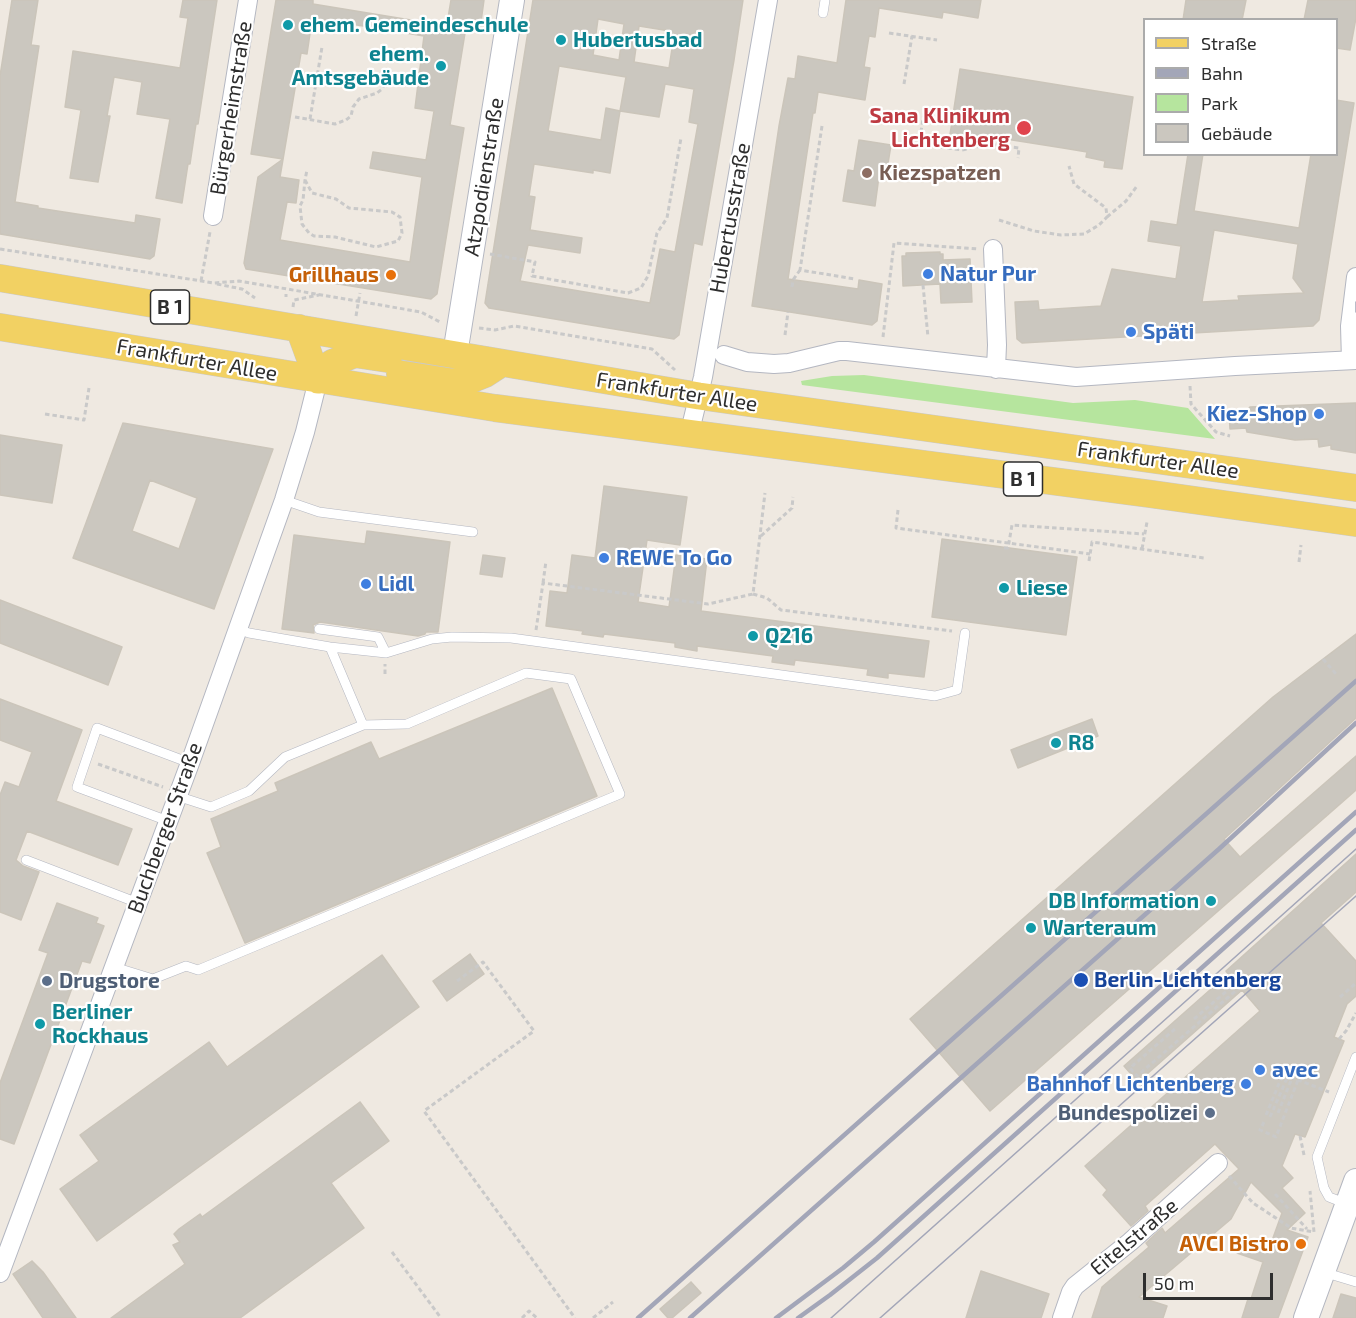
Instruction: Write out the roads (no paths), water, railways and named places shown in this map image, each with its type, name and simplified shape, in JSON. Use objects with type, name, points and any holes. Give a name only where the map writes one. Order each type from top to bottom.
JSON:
[{"type":"main road","name":"Frankfurter Allee","points":[[0,278],[296,317],[454,354],[699,396],[1356,488]]},
{"type":"main road","points":[[296,317],[318,380]]},
{"type":"main road","name":"Frankfurter Allee","points":[[0,327],[495,408],[1356,523]]},
{"type":"main road","points":[[318,380],[332,363],[355,354],[433,366],[454,354]]},
{"type":"main road","points":[[318,380],[375,370],[451,382],[465,382],[485,374],[502,363]]},
{"type":"street","name":"Bürgerheimstraße","points":[[213,216],[248,0]]},
{"type":"street","name":"Atzpodienstraße","points":[[454,354],[512,0]]},
{"type":"street","name":"Hubertusstraße","points":[[689,435],[699,396],[768,0]]},
{"type":"street","points":[[993,249],[996,369]]},
{"type":"street","points":[[1354,360],[1350,326],[1356,277]]},
{"type":"street","name":"Frankfurter Allee","points":[[724,355],[747,362],[774,364],[789,363],[839,351],[1076,377],[1354,360]]},
{"type":"street","name":"Buchberger Straße","points":[[0,1273],[190,763],[284,500],[318,380]]},
{"type":"street","name":"Eitelstraße","points":[[1062,1318],[1075,1286],[1130,1242],[1218,1163]]},
{"type":"street","points":[[1306,1318],[1356,1181]]},
{"type":"lane","points":[[823,13],[825,0]]},
{"type":"lane","points":[[284,500],[319,512],[473,532]]},
{"type":"lane","points":[[237,629],[249,633],[386,653],[432,639],[511,638],[935,696],[957,690],[965,633]]},
{"type":"lane","points":[[319,629],[378,637],[386,653]]},
{"type":"lane","points":[[330,646],[363,724]]},
{"type":"lane","points":[[114,967],[153,979],[186,966],[198,970],[620,794],[571,679],[526,673],[407,724],[363,724],[285,758],[249,791],[211,807],[178,794]]},
{"type":"lane","points":[[168,821],[77,787],[97,728],[190,763]]},
{"type":"lane","points":[[26,860],[138,903]]},
{"type":"lane","points":[[1347,1204],[1329,1197],[1324,1188],[1317,1157],[1356,1057]]},
{"type":"lane","points":[[1323,1272],[1356,1282]]},
{"type":"tram line","points":[[1356,302],[1356,312]]},
{"type":"tram line","points":[[831,1318],[1356,849]]},
{"type":"tram line","points":[[880,1318],[1356,896]]},
{"type":"railway","points":[[638,1318],[1356,681]]},
{"type":"railway","points":[[690,1318],[1219,849],[1356,723]]},
{"type":"railway","points":[[776,1318],[874,1242],[1356,812]]},
{"type":"railway","points":[[798,1318],[877,1258],[1356,830]]},
{"type":"place","name":"ehem. Gemeindeschule","points":[[288,25]]},
{"type":"place","name":"Hubertusbad","points":[[561,40]]},
{"type":"place","name":"ehem. Amtsgebäude","points":[[441,66]]},
{"type":"place","name":"Sana Klinikum Lichtenberg","points":[[1024,128]]},
{"type":"place","name":"Kiezspatzen","points":[[867,173]]},
{"type":"place","name":"Natur Pur","points":[[928,274]]},
{"type":"place","name":"Grillhaus","points":[[391,275]]},
{"type":"place","name":"Späti","points":[[1131,332]]},
{"type":"place","name":"Kiez-Shop","points":[[1319,414]]},
{"type":"place","name":"REWE To Go","points":[[604,558]]},
{"type":"place","name":"Lidl","points":[[366,584]]},
{"type":"place","name":"Liese","points":[[1004,588]]},
{"type":"place","name":"Q216","points":[[753,636]]},
{"type":"place","name":"R8","points":[[1056,743]]},
{"type":"place","name":"DB Information","points":[[1211,901]]},
{"type":"place","name":"Warteraum","points":[[1031,928]]},
{"type":"place","name":"Berlin-Lichtenberg","points":[[1081,980]]},
{"type":"place","name":"Drugstore","points":[[47,981]]},
{"type":"place","name":"Berliner Rockhaus","points":[[40,1024]]},
{"type":"place","name":"avec","points":[[1260,1070]]},
{"type":"place","name":"Bahnhof Lichtenberg","points":[[1246,1084]]},
{"type":"place","name":"Bundespolizei","points":[[1210,1113]]},
{"type":"place","name":"AVCI Bistro","points":[[1301,1244]]}]
